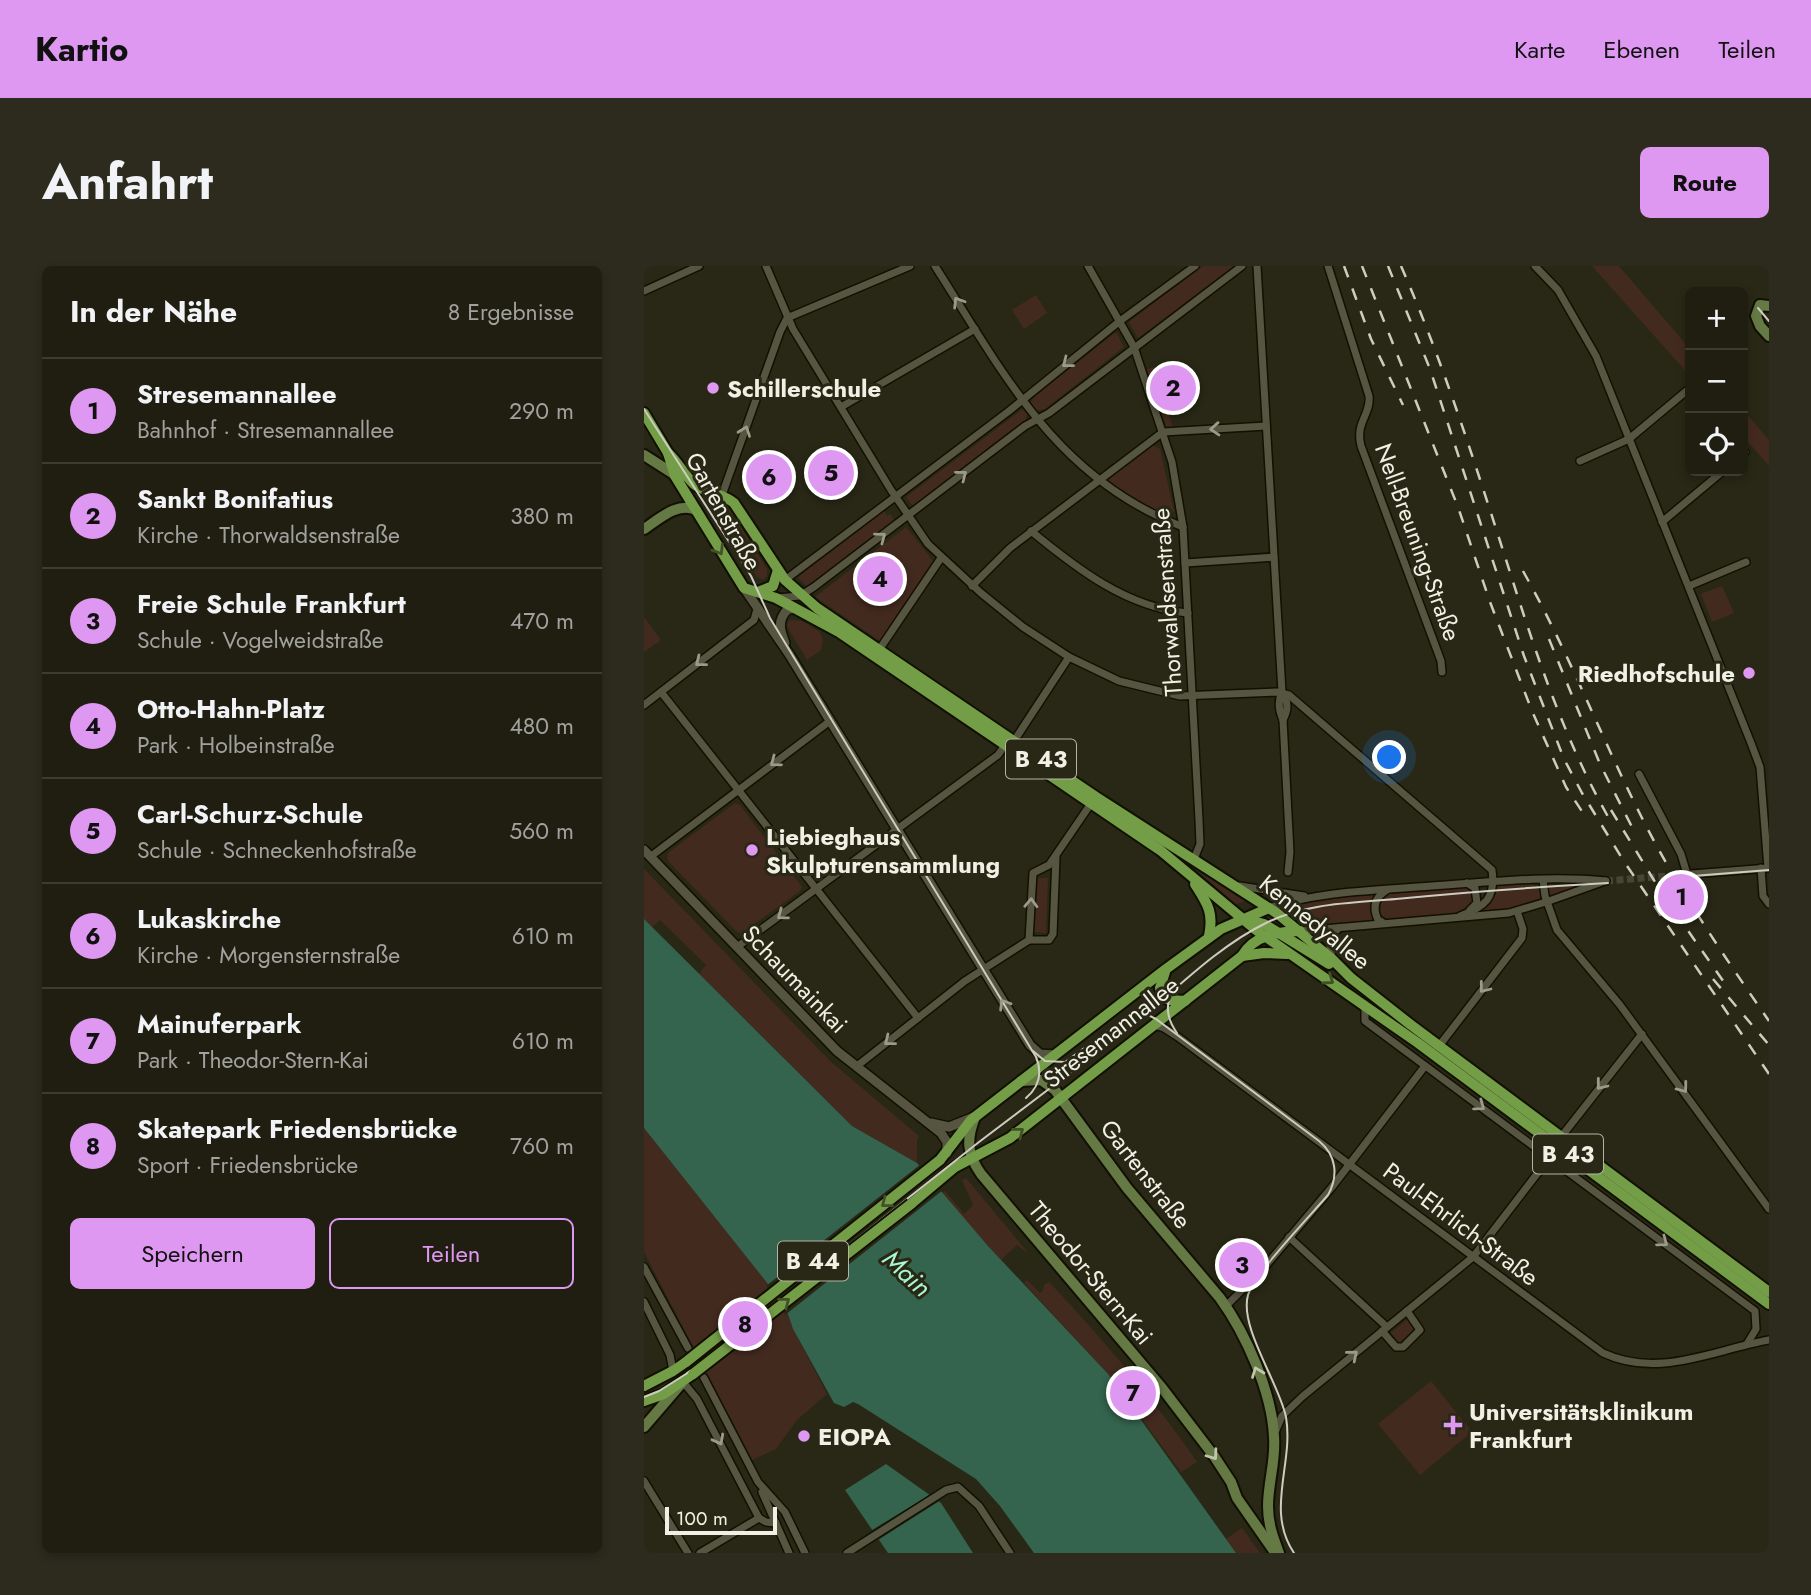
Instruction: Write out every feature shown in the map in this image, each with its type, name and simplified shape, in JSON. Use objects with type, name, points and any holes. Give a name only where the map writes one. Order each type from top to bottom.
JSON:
[{"type":"main road","points":[[1769,306],[1760,305],[1756,316],[1769,336]]},
{"type":"main road","name":"Gartenstraße","points":[[644,413],[668,453],[676,476],[695,510],[752,590],[795,608]]},
{"type":"main road","name":"Gartenstraße","points":[[668,453],[680,463],[695,485],[722,495],[739,509],[785,580],[800,596],[817,608]]},
{"type":"main road","points":[[644,455],[695,485]]},
{"type":"main road","points":[[644,529],[681,508],[695,510],[698,495],[722,495]]},
{"type":"main road","points":[[752,590],[773,586],[778,570]]},
{"type":"main road","name":"Kennedyallee","points":[[795,608],[839,632],[1269,908],[1300,931],[1351,978],[1439,1046],[1769,1292]]},
{"type":"main road","name":"Kennedyallee","points":[[817,608],[1160,850],[1242,919],[1428,1050],[1769,1304]]},
{"type":"main road","points":[[1189,874],[1209,906],[1209,936]]},
{"type":"main road","name":"Stresemannallee","points":[[943,1157],[964,1127],[976,1116],[1209,936],[1269,908]]},
{"type":"main road","name":"B 43","points":[[1242,919],[1260,922],[1279,932],[1351,978]]},
{"type":"main road","name":"Stresemannallee","points":[[699,1376],[949,1172],[1004,1143],[1242,956],[1248,946],[1265,936],[1300,931]]},
{"type":"main road","points":[[1242,956],[1280,952],[1293,956]]},
{"type":"main road","points":[[1166,969],[1160,988],[1161,995],[1166,999],[1185,1001]]},
{"type":"main road","name":"Gartenstraße","points":[[1021,1081],[1037,1079],[1045,1082],[1062,1098],[1127,1188],[1226,1306],[1258,1374],[1271,1413],[1275,1437],[1268,1503],[1271,1532],[1277,1553]]},
{"type":"main road","points":[[972,1158],[968,1140],[976,1116]]},
{"type":"main road","name":"B 44","points":[[644,1387],[686,1362],[943,1157]]},
{"type":"main road","name":"Theodor-Stern-Kai","points":[[972,1158],[1006,1205],[1162,1388],[1214,1456],[1237,1498],[1277,1553]]},
{"type":"main road","name":"B 44","points":[[644,1401],[699,1376]]},
{"type":"main road","points":[[644,1427],[683,1382]]},
{"type":"main road","points":[[1235,1490],[1254,1513],[1264,1512],[1268,1503]]},
{"type":"street","points":[[644,291],[699,266]]},
{"type":"street","points":[[766,266],[788,318],[908,517],[941,558],[972,586],[1023,627],[1069,657],[1130,685],[1172,695],[1282,692],[1289,695],[1492,870],[1494,880]]},
{"type":"street","points":[[722,495],[780,332],[788,318],[910,266]]},
{"type":"street","points":[[935,266],[1022,401],[1063,449],[1098,480],[1148,513],[1183,527]]},
{"type":"street","name":"Thorwaldsenstraße","points":[[1088,266],[1134,347],[1163,432],[1178,487],[1183,527],[1200,844],[1194,859]]},
{"type":"street","points":[[785,580],[1195,266]]},
{"type":"street","points":[[1257,266],[1282,692],[1279,712],[1283,720],[1289,872]]},
{"type":"street","name":"Nell-Breuning-Straße","points":[[1328,266],[1369,396],[1368,408],[1360,426],[1361,446],[1441,661],[1442,672]]},
{"type":"street","points":[[1535,266],[1551,280],[1596,356],[1760,767],[1766,868],[1763,895],[1769,904]]},
{"type":"street","points":[[800,596],[1240,268],[1251,269],[1258,277]]},
{"type":"street","points":[[841,407],[975,329]]},
{"type":"street","points":[[1580,461],[1629,439],[1685,392]]},
{"type":"street","points":[[972,586],[1031,531],[1163,432],[1266,426]]},
{"type":"street","points":[[1662,522],[1717,476]]},
{"type":"street","points":[[1031,531],[1065,559],[1110,588],[1143,604],[1188,613]]},
{"type":"street","points":[[1185,564],[1274,557]]},
{"type":"street","points":[[879,650],[941,558]]},
{"type":"street","points":[[1689,586],[1746,562]]},
{"type":"street","name":"Gartenstraße","points":[[752,590],[757,609],[789,654],[1032,1047],[1045,1056],[1059,1053]]},
{"type":"street","name":"Gartenstraße","points":[[776,598],[800,596]]},
{"type":"street","name":"Gartenstraße","points":[[789,654],[779,624],[782,615],[795,608]]},
{"type":"street","points":[[644,705],[754,620],[757,609]]},
{"type":"street","points":[[737,947],[998,755],[1010,743],[1069,657]]},
{"type":"street","points":[[661,692],[918,1018]]},
{"type":"street","points":[[647,854],[830,721]]},
{"type":"street","points":[[1639,774],[1681,854],[1683,875],[1766,868]]},
{"type":"street","points":[[1029,940],[1034,871],[1049,864],[1092,802]]},
{"type":"street","name":"Schaumainkai","points":[[647,854],[826,1040],[929,1122],[946,1140],[948,1148],[943,1157]]},
{"type":"street","points":[[857,1066],[982,970],[1029,940],[1046,941],[1053,934],[1056,854]]},
{"type":"street","points":[[1475,855],[1483,868],[1477,881]]},
{"type":"street","name":"Stresemannallee","points":[[1460,916],[1482,907],[1489,899],[1494,880]]},
{"type":"street","name":"Stresemannallee","points":[[1269,908],[1312,897],[1364,890],[1494,880],[1606,881],[1517,911],[1300,931]]},
{"type":"street","points":[[1543,880],[1546,902],[1557,930],[1642,1034],[1769,1209]]},
{"type":"street","points":[[1460,916],[1477,903],[1475,888],[1467,883]]},
{"type":"street","name":"Stresemannallee","points":[[1235,885],[1312,897]]},
{"type":"street","points":[[1383,923],[1378,920],[1375,906],[1378,897],[1388,890]]},
{"type":"street","points":[[1439,1046],[1522,938],[1523,929],[1517,911]]},
{"type":"street","points":[[1332,959],[1330,943],[1333,933],[1340,927]]},
{"type":"street","name":"Kennedyallee","points":[[1365,1006],[1365,1021],[1755,1311],[1757,1325],[1747,1344]]},
{"type":"street","points":[[1171,1012],[1172,1027],[1178,1037]]},
{"type":"street","name":"Paul-Ehrlich-Straße","points":[[1153,1025],[1178,1037],[1593,1347],[1622,1361],[1643,1365],[1666,1364],[1769,1340]]},
{"type":"street","points":[[1561,1137],[1642,1034]]},
{"type":"street","points":[[1226,1306],[1263,1269],[1350,1165],[1425,1066]]},
{"type":"street","name":"Stresemannallee","points":[[948,1127],[976,1116]]},
{"type":"street","name":"Schaumainkai","points":[[929,1122],[948,1127]]},
{"type":"street","points":[[1275,1437],[1278,1422],[1285,1413],[1473,1257],[1550,1157]]},
{"type":"street","points":[[1289,1237],[1385,1329],[1396,1346],[1403,1347],[1420,1330],[1407,1311]]},
{"type":"street","points":[[644,1267],[688,1348]]},
{"type":"street","points":[[644,1303],[670,1355],[673,1371]]},
{"type":"street","points":[[699,1376],[758,1482],[789,1553]]},
{"type":"street","points":[[683,1382],[697,1399],[759,1518],[776,1523]]},
{"type":"street","points":[[644,1481],[688,1553]]},
{"type":"street","points":[[758,1482],[785,1512],[805,1553]]},
{"type":"street","points":[[847,1553],[946,1490],[958,1487],[969,1495],[987,1517],[1010,1553]]},
{"type":"street","points":[[700,1553],[759,1518]]},
{"type":"shaded area","points":[[1203,266],[1234,266],[1138,338],[1129,322]]},
{"type":"shaded area","points":[[1592,266],[1619,266],[1685,343],[1685,370]]},
{"type":"shaded area","points":[[1036,295],[1047,313],[1024,329],[1012,310]]},
{"type":"shaded area","points":[[1116,332],[1124,347],[1045,409],[1033,411],[1030,403],[1035,396]]},
{"type":"shaded area","points":[[1155,367],[1173,428],[1167,429],[1147,369]]},
{"type":"shaded area","points":[[1023,409],[1027,414],[1025,422],[913,506],[906,497]]},
{"type":"shaded area","points":[[1748,416],[1769,440],[1769,466],[1748,442]]},
{"type":"shaded area","points":[[1152,445],[1160,449],[1174,511],[1165,516],[1128,497],[1108,481]]},
{"type":"shaded area","points":[[723,506],[730,509],[767,569],[767,576],[763,580],[757,577],[717,515],[717,510]]},
{"type":"shaded area","points":[[884,511],[895,521],[807,587],[798,577]]},
{"type":"shaded area","points":[[906,527],[933,561],[880,641],[815,597]]},
{"type":"shaded area","points":[[1722,586],[1734,613],[1712,622],[1701,594]]},
{"type":"shaded area","points":[[644,617],[661,640],[644,652]]},
{"type":"shaded area","points":[[789,620],[802,621],[820,632],[823,640],[821,650],[807,660],[787,626]]},
{"type":"shaded area","points":[[735,803],[740,805],[802,887],[742,933],[737,932],[667,857],[669,852]]},
{"type":"shaded area","points":[[1183,858],[1250,900],[1235,904]]},
{"type":"shaded area","points":[[644,869],[830,1061],[919,1136],[917,1163],[852,1126],[699,974],[706,965],[660,920],[652,927],[644,919]]},
{"type":"shaded area","points":[[1036,878],[1048,878],[1046,933],[1034,932]]},
{"type":"shaded area","points":[[1530,883],[1540,890],[1540,902],[1473,914],[1488,902],[1495,885]]},
{"type":"shaded area","points":[[1583,884],[1582,887],[1549,897],[1546,886]]},
{"type":"shaded area","points":[[1464,887],[1472,893],[1473,902],[1457,913],[1389,920],[1378,913],[1379,899],[1389,894]]},
{"type":"shaded area","points":[[1374,892],[1371,909],[1377,922],[1316,928],[1288,906]]},
{"type":"shaded area","points":[[644,1128],[768,1283],[788,1314],[827,1394],[797,1420],[776,1449],[752,1460],[644,1252]]},
{"type":"shaded area","points":[[966,1178],[1029,1254],[1017,1245],[1001,1260],[941,1194],[945,1191],[964,1214],[973,1205],[962,1180]]},
{"type":"shaded area","points":[[1027,1280],[1040,1293],[1049,1282],[1127,1369],[1197,1462],[1181,1472],[1109,1375],[1024,1283]]},
{"type":"shaded area","points":[[1408,1319],[1416,1329],[1399,1343],[1391,1333]]},
{"type":"shaded area","points":[[1431,1381],[1472,1432],[1420,1475],[1378,1424]]},
{"type":"shaded area","points":[[1242,1528],[1260,1553],[1236,1553],[1226,1539]]},
{"type":"water","name":"Main","points":[[644,919],[852,1126],[917,1163],[988,1246],[1109,1375],[1236,1553],[1034,1553],[1000,1506],[976,1479],[858,1404],[853,1402],[844,1407],[834,1403],[793,1329],[788,1314],[768,1284],[644,1128]]},
{"type":"water","points":[[886,1464],[941,1503],[973,1553],[888,1553],[845,1490]]},
{"type":"pier","points":[[921,1164],[943,1190],[785,1315],[766,1286]]},
{"type":"pier","points":[[933,1493],[941,1500],[878,1540],[872,1530]]},
{"type":"tunnel","points":[[1606,881],[1679,875]]},
{"type":"tram line","points":[[1758,308],[1769,321]]},
{"type":"tram line","points":[[644,409],[751,576],[770,618],[1036,1057],[1038,1080],[1026,1098]]},
{"type":"tram line","points":[[1680,877],[1769,870]]},
{"type":"tram line","points":[[644,1397],[686,1374],[979,1142],[1132,1026],[1196,970],[1266,923],[1297,911],[1330,905],[1608,883]]},
{"type":"tram line","points":[[1175,988],[1169,999],[1168,1011],[1177,1033]]},
{"type":"tram line","points":[[1033,1051],[1045,1061],[1065,1062],[1135,1011]]},
{"type":"tram line","points":[[1138,1013],[1156,1019],[1319,1141],[1332,1159],[1334,1180],[1328,1195],[1272,1259],[1248,1295],[1249,1323],[1286,1417],[1287,1452],[1281,1503],[1286,1537],[1294,1553]]},
{"type":"railway","points":[[1344,266],[1371,339],[1403,405]]},
{"type":"railway","points":[[1362,266],[1458,507],[1490,602],[1532,711],[1566,787],[1587,819]]},
{"type":"railway","points":[[1388,266],[1430,369],[1524,656],[1564,759],[1623,860],[1769,1074]]},
{"type":"railway","points":[[1401,266],[1454,402],[1548,684],[1576,754],[1611,822]]},
{"type":"railway","points":[[1523,571],[1554,630],[1653,839],[1700,919],[1769,1021]]},
{"type":"railway","points":[[1549,639],[1600,764],[1634,831]]},
{"type":"railway","points":[[1611,810],[1663,895],[1726,985]]},
{"type":"railway","points":[[1713,979],[1769,1045]]},
{"type":"place","name":"Schillerschule","points":[[713,388]]},
{"type":"place","name":"Sankt Bonifatius","points":[[1173,388]]},
{"type":"place","name":"Carl-Schurz-Schule","points":[[831,473]]},
{"type":"place","name":"Lukaskirche","points":[[769,477]]},
{"type":"place","name":"Otto-Hahn-Platz","points":[[880,579]]},
{"type":"place","name":"Riedhofschule","points":[[1749,673]]},
{"type":"place","name":"Liebieghaus Skulpturensammlung","points":[[752,850]]},
{"type":"place","name":"Stresemannallee","points":[[1681,897]]},
{"type":"place","name":"Freie Schule Frankfurt","points":[[1242,1265]]},
{"type":"place","name":"Skatepark Friedensbrücke","points":[[745,1324]]},
{"type":"place","name":"Mainuferpark","points":[[1133,1393]]},
{"type":"place","name":"Universitätsklinikum Frankfurt","points":[[1453,1425]]},
{"type":"place","name":"EIOPA","points":[[804,1436]]}]
